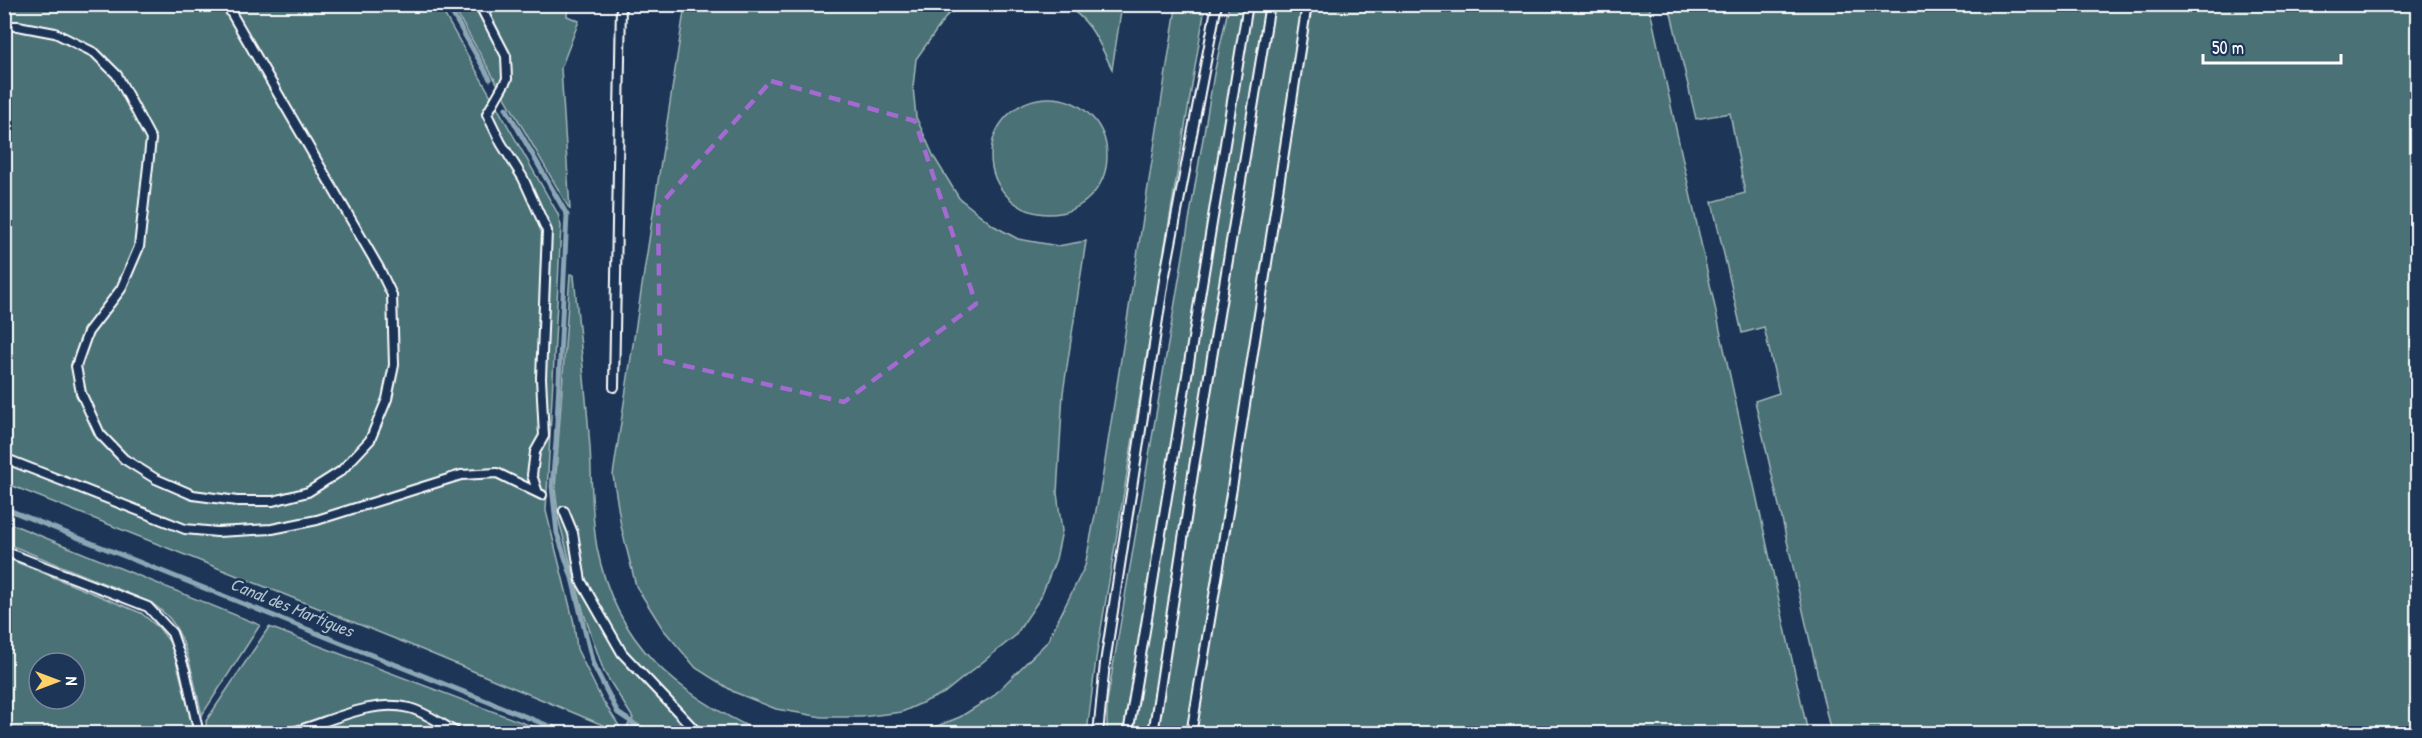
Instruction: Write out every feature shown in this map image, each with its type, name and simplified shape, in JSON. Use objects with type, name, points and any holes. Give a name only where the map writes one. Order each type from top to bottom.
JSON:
[{"type":"lane","points":[[4,26],[18,26],[55,33],[95,53],[117,75],[151,139],[139,247],[121,289],[88,332],[76,366],[81,393],[100,434],[124,459],[156,479],[193,495],[237,501],[273,501],[308,492],[341,471],[370,440],[387,399],[394,365],[392,295],[379,268],[226,4]]},
{"type":"lane","points":[[4,458],[184,529],[217,532],[272,529],[317,520],[461,475],[497,473],[540,494],[532,475],[535,452],[544,436],[541,378],[547,231],[523,178],[501,143],[488,114],[507,79],[506,56],[479,4]]},
{"type":"lane","points":[[614,387],[621,4]]},
{"type":"lane","points":[[1098,734],[1105,663],[1164,280],[1217,4]]},
{"type":"lane","points":[[1128,734],[1248,4]]},
{"type":"lane","points":[[1153,734],[1270,4]]},
{"type":"lane","points":[[1191,734],[1234,476],[1307,4]]},
{"type":"lane","points":[[564,511],[573,533],[581,581],[622,653],[695,730],[704,734]]},
{"type":"lane","points":[[4,551],[148,607],[172,633],[185,670],[199,731],[209,734]]},
{"type":"lane","points":[[285,734],[375,706],[410,708],[459,734]]},
{"type":"highlighted area","points":[[771,81],[915,121],[976,304],[844,402],[660,360],[658,207]]},
{"type":"green space","points":[[4,5],[439,5],[558,214],[561,226],[546,511],[574,623],[577,649],[601,698],[623,732],[633,718],[604,672],[584,614],[559,521],[555,489],[570,274],[574,275],[590,448],[595,536],[606,582],[619,612],[635,639],[655,662],[677,683],[703,701],[762,733],[622,733],[408,644],[5,483]]},
{"type":"green space","points":[[452,5],[568,5],[567,16],[579,21],[561,68],[570,210]]},
{"type":"green space","points":[[685,5],[965,5],[948,14],[916,59],[913,87],[916,117],[934,157],[959,198],[994,226],[1018,239],[1058,246],[1086,241],[1063,393],[1057,493],[1062,531],[1056,559],[1041,597],[1015,636],[944,693],[902,712],[861,717],[822,717],[776,709],[734,692],[696,668],[663,629],[636,586],[621,526],[613,475]]},
{"type":"green space","points":[[1064,5],[1122,5],[1112,69],[1088,25]]},
{"type":"green space","points":[[1229,5],[1649,5],[1808,733],[1107,734],[1107,702],[1214,74]]},
{"type":"green space","points":[[1669,5],[2417,5],[2417,733],[1831,733],[1755,401],[1779,393],[1764,327],[1742,333],[1712,202],[1745,193],[1730,113],[1696,119]]},
{"type":"green space","points":[[1176,8],[1204,13],[1096,659],[1087,733],[920,733],[960,717],[992,697],[1047,642],[1085,566],[1102,480]]},
{"type":"green space","points":[[1049,98],[1071,102],[1090,115],[1103,134],[1107,156],[1103,178],[1090,197],[1071,210],[1049,214],[1027,210],[1008,197],[995,178],[991,156],[995,134],[1008,115],[1027,102]]},
{"type":"green space","points":[[4,521],[260,625],[202,715],[182,639],[166,615],[152,603],[5,543]]},
{"type":"green space","points":[[4,557],[141,613],[159,628],[172,645],[195,733],[5,733]]},
{"type":"green space","points":[[269,627],[550,733],[207,734],[206,721]]},
{"type":"waterway","points":[[447,4],[490,79]]},
{"type":"waterway","points":[[506,108],[567,215],[552,486],[557,533],[572,578],[593,664],[618,713],[639,727],[661,734]]},
{"type":"waterway","name":"Canal des Martigues","points":[[4,508],[569,734]]}]
